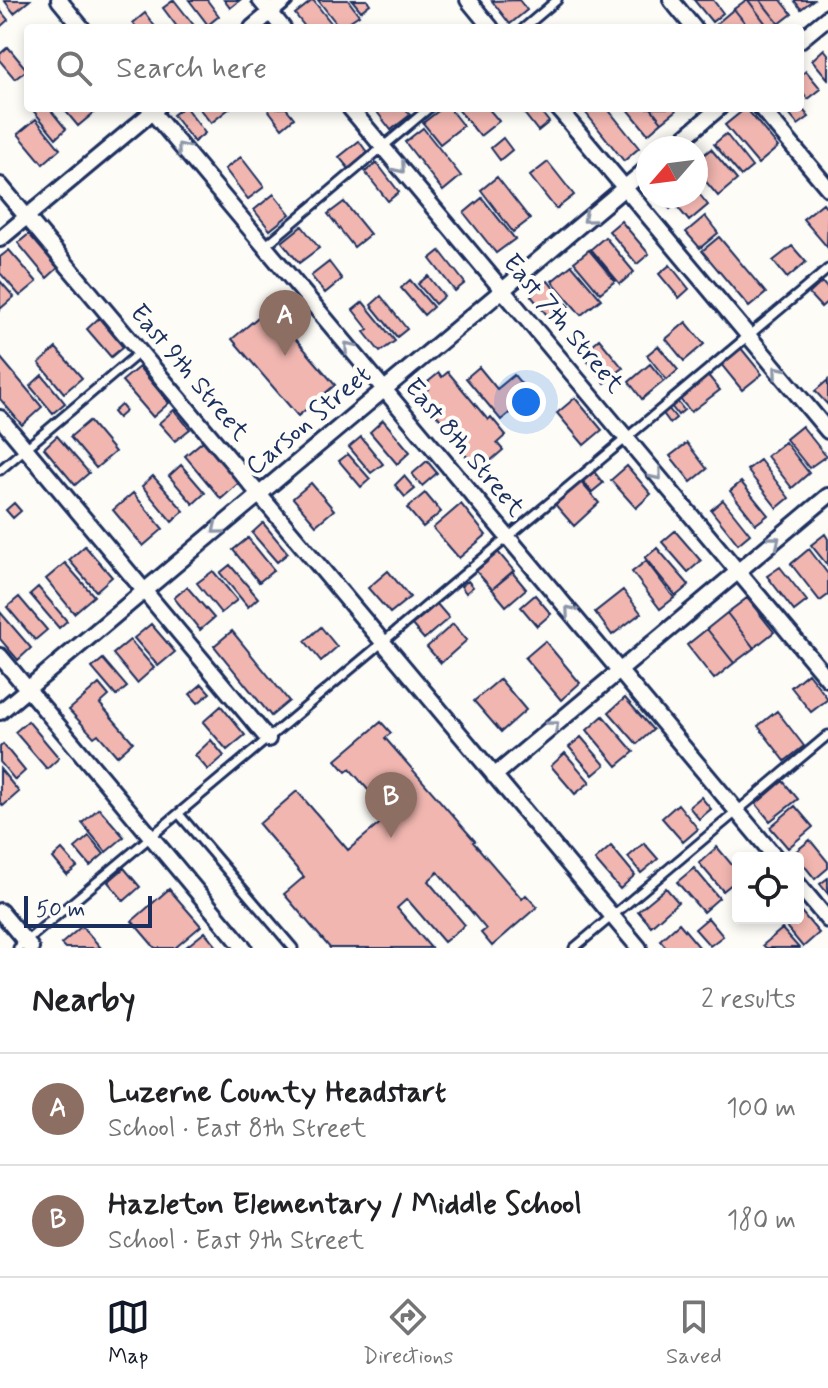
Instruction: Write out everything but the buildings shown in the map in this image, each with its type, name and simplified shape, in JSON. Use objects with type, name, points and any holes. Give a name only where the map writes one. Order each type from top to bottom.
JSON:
[{"type":"street","points":[[59,0],[79,24]]},
{"type":"street","points":[[260,0],[280,24]]},
{"type":"street","points":[[257,24],[285,0]]},
{"type":"street","points":[[468,0],[488,24]]},
{"type":"street","points":[[671,0],[691,24]]},
{"type":"street","points":[[804,37],[828,17]]},
{"type":"street","points":[[0,239],[150,112]]},
{"type":"street","name":"East 8th Street","points":[[155,112],[771,852]]},
{"type":"street","name":"East 7th Street","points":[[353,112],[828,679]]},
{"type":"street","points":[[561,112],[828,431]]},
{"type":"street","points":[[686,136],[714,112]]},
{"type":"street","points":[[764,112],[828,188]]},
{"type":"street","name":"Carson Street","points":[[0,712],[636,178]]},
{"type":"street","name":"East 9th Street","points":[[0,185],[639,948]]},
{"type":"street","points":[[0,418],[268,739]]},
{"type":"street","points":[[494,776],[828,496]]},
{"type":"street","points":[[0,656],[244,948]]},
{"type":"street","points":[[804,891],[828,920]]},
{"type":"street","points":[[0,911],[25,946]]},
{"type":"lane","points":[[529,24],[557,0]]},
{"type":"lane","points":[[264,246],[424,112]]},
{"type":"lane","points":[[25,946],[828,269]]},
{"type":"lane","points":[[0,470],[140,352]]},
{"type":"lane","points":[[574,948],[828,735]]},
{"type":"lane","points":[[179,814],[293,948]]},
{"type":"place","name":"Luzerne County Headstart","points":[[285,356]]},
{"type":"place","name":"Hazleton Elementary / Middle School","points":[[391,838]]}]
